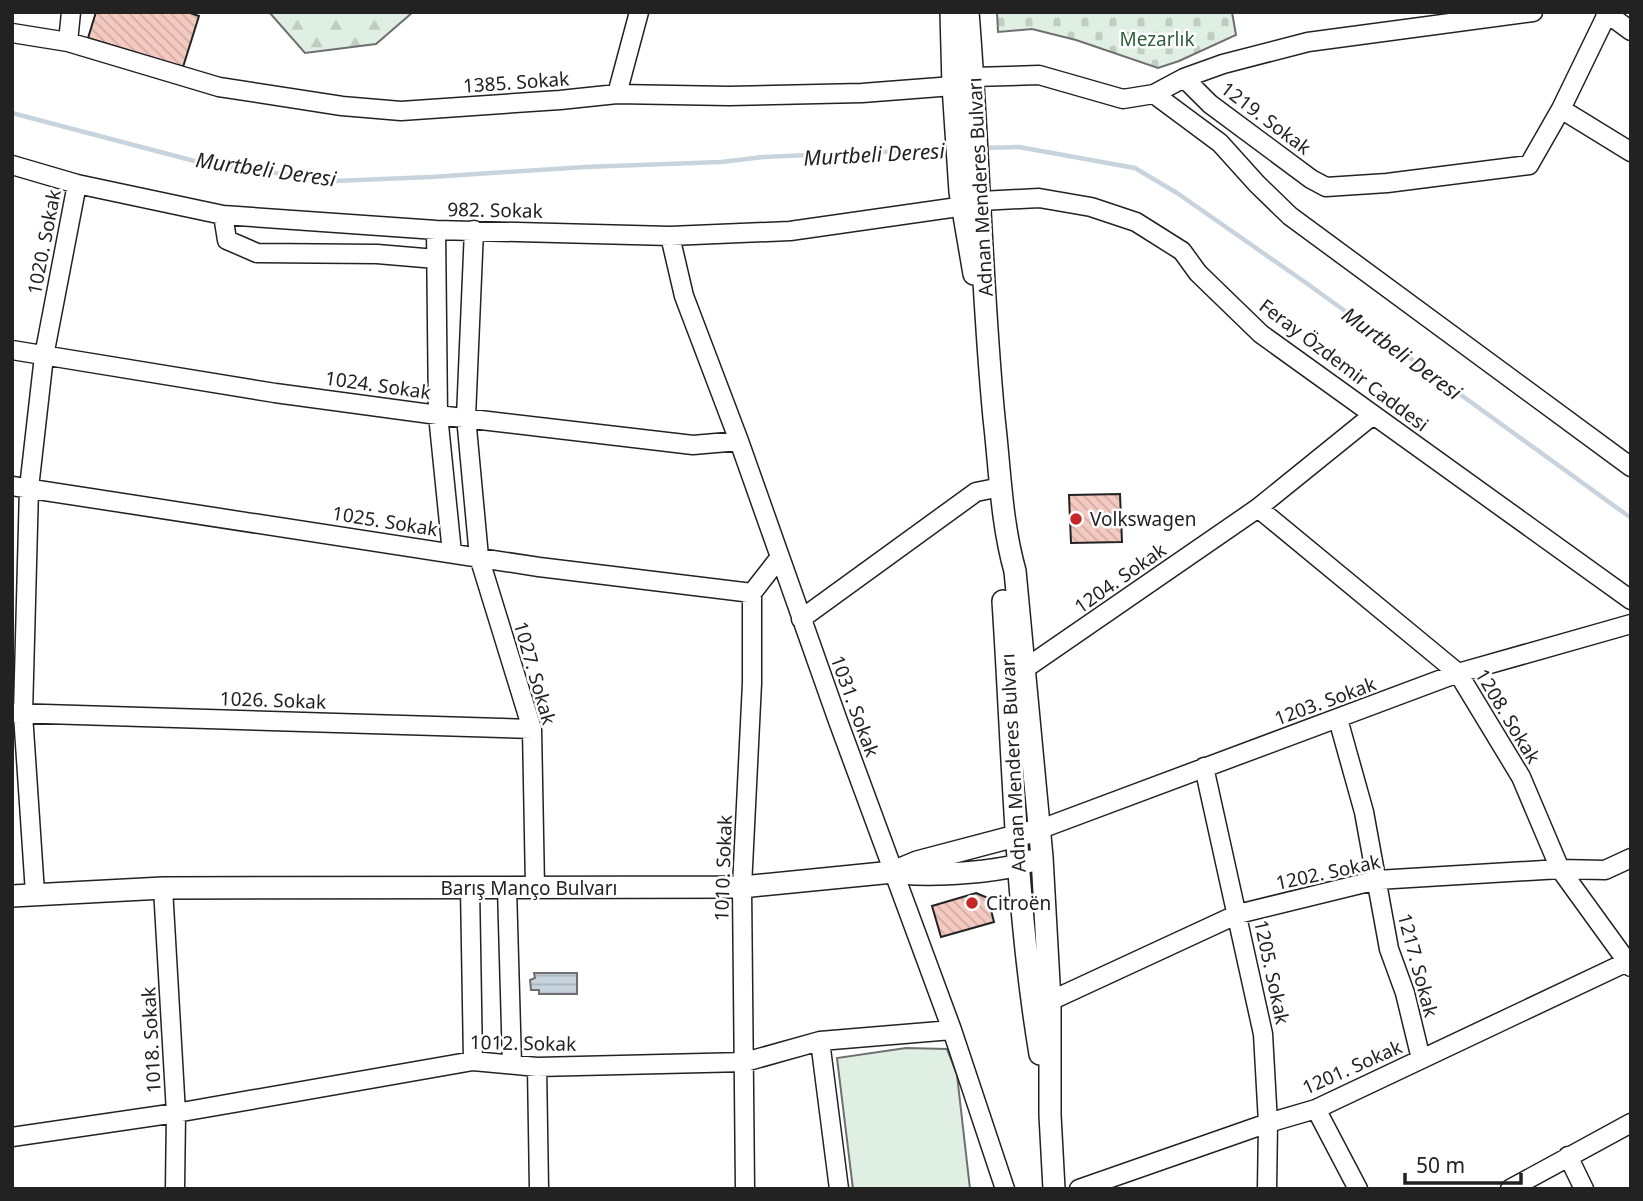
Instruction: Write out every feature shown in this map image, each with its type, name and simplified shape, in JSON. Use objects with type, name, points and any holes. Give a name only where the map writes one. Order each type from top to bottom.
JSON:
[{"type":"main road","name":"Adnan Menderes Bulvarı","points":[[951,12],[953,90],[971,196],[1006,536],[1015,571],[1042,857],[1050,1000],[1050,1115],[1055,1189]]},
{"type":"main road","name":"Adnan Menderes Bulvarı","points":[[968,12],[974,84],[971,196]]},
{"type":"main road","name":"Adnan Menderes Bulvarı","points":[[1006,536],[1001,572],[1016,837],[1032,1005],[1050,1115]]},
{"type":"main road","name":"Barış Manço Bulvarı","points":[[12,896],[163,888],[742,887],[893,872],[917,862],[1038,830]]},
{"type":"main road","points":[[893,872],[920,875],[1019,866],[1042,857]]},
{"type":"street","points":[[68,42],[71,12]]},
{"type":"street","points":[[617,93],[639,12]]},
{"type":"street","points":[[974,84],[1039,75],[1123,99],[1154,94],[1223,64],[1308,42],[1533,12]]},
{"type":"street","points":[[1631,32],[1607,12],[1561,109],[1631,152]]},
{"type":"street","name":"1385. Sokak","points":[[12,33],[68,42],[219,87],[342,106],[401,111],[560,100],[617,93],[729,96],[862,93],[953,90],[974,84]]},
{"type":"street","name":"1219. Sokak","points":[[1184,79],[1210,104],[1311,179],[1326,187],[1387,183],[1529,165],[1561,109]]},
{"type":"street","points":[[1154,94],[1220,143],[1256,184],[1290,216],[1631,467]]},
{"type":"street","name":"982. Sokak","points":[[12,165],[77,184],[223,215],[436,230],[670,236],[790,231],[971,196]]},
{"type":"street","name":"1020. Sokak","points":[[35,893],[18,714],[20,487],[77,184]]},
{"type":"street","name":"Feray Özdemir Caddesi","points":[[971,196],[1039,198],[1091,207],[1136,222],[1182,251],[1198,273],[1261,334],[1631,600]]},
{"type":"street","points":[[223,215],[227,240],[257,253],[377,254],[436,259]]},
{"type":"street","points":[[436,230],[438,415],[452,553]]},
{"type":"street","name":"1027. Sokak","points":[[474,230],[466,417],[479,557],[532,729],[535,887]]},
{"type":"street","name":"1031. Sokak","points":[[670,236],[684,296],[952,1030],[1005,1189]]},
{"type":"street","name":"1024. Sokak","points":[[12,350],[275,393],[438,415],[693,445],[739,441]]},
{"type":"street","name":"1204. Sokak","points":[[1023,670],[1258,509],[1373,415]]},
{"type":"street","name":"1025. Sokak","points":[[20,487],[539,567],[752,593]]},
{"type":"street","points":[[802,619],[976,492],[1001,487]]},
{"type":"street","name":"1208. Sokak","points":[[1258,509],[1458,673],[1521,777],[1560,869],[1630,962]]},
{"type":"street","points":[[752,593],[780,557]]},
{"type":"street","name":"1010. Sokak","points":[[745,1189],[742,887],[752,683],[752,593]]},
{"type":"street","name":"1203. Sokak","points":[[1038,830],[1458,673],[1631,624]]},
{"type":"street","name":"1026. Sokak","points":[[18,714],[532,729]]},
{"type":"street","name":"1217. Sokak","points":[[1338,719],[1364,812],[1389,949],[1405,993],[1421,1059]]},
{"type":"street","name":"1205. Sokak","points":[[1204,767],[1264,1034],[1268,1123],[1267,1189]]},
{"type":"street","name":"1202. Sokak","points":[[1050,1000],[1238,914],[1377,880],[1560,869],[1605,870],[1631,858]]},
{"type":"street","name":"1018. Sokak","points":[[163,888],[176,1114],[176,1189]]},
{"type":"street","points":[[470,888],[473,1060]]},
{"type":"street","points":[[507,888],[512,1064]]},
{"type":"street","name":"1201. Sokak","points":[[1079,1189],[1315,1109],[1630,962]]},
{"type":"street","name":"1012. Sokak","points":[[12,1136],[176,1114],[473,1060],[537,1067],[744,1062],[820,1041],[952,1030]]},
{"type":"street","points":[[820,1041],[839,1189]]},
{"type":"street","points":[[537,1067],[539,1189]]},
{"type":"street","points":[[1315,1109],[1358,1189]]},
{"type":"street","points":[[1510,1189],[1631,1123]]},
{"type":"street","points":[[1569,1156],[1584,1189]]},
{"type":"green space","points":[[269,12],[413,12],[376,44],[305,53]]},
{"type":"green space","name":"Mezarlık","points":[[997,12],[1232,12],[1236,35],[1158,68],[1076,40],[1032,29],[998,32]]},
{"type":"green space","points":[[906,1048],[947,1049],[957,1075],[970,1189],[853,1189],[837,1058]]},
{"type":"shaded area","points":[[534,973],[577,973],[577,994],[539,994],[539,990],[531,990],[530,980],[535,978]]},
{"type":"building","points":[[96,12],[187,12],[199,16],[183,67],[88,38]]},
{"type":"building","points":[[1120,494],[1122,542],[1071,543],[1069,495]]},
{"type":"building","points":[[976,893],[988,898],[994,922],[941,937],[932,906]]},
{"type":"waterway","name":"Murtbeli Deresi","points":[[12,113],[202,163],[334,181],[952,149]]},
{"type":"waterway","name":"Murtbeli Deresi","points":[[982,148],[1019,147],[1135,168],[1177,193],[1309,285],[1631,518]]},
{"type":"place","name":"Volkswagen","points":[[1076,519]]},
{"type":"place","name":"Citroën","points":[[972,903]]}]
